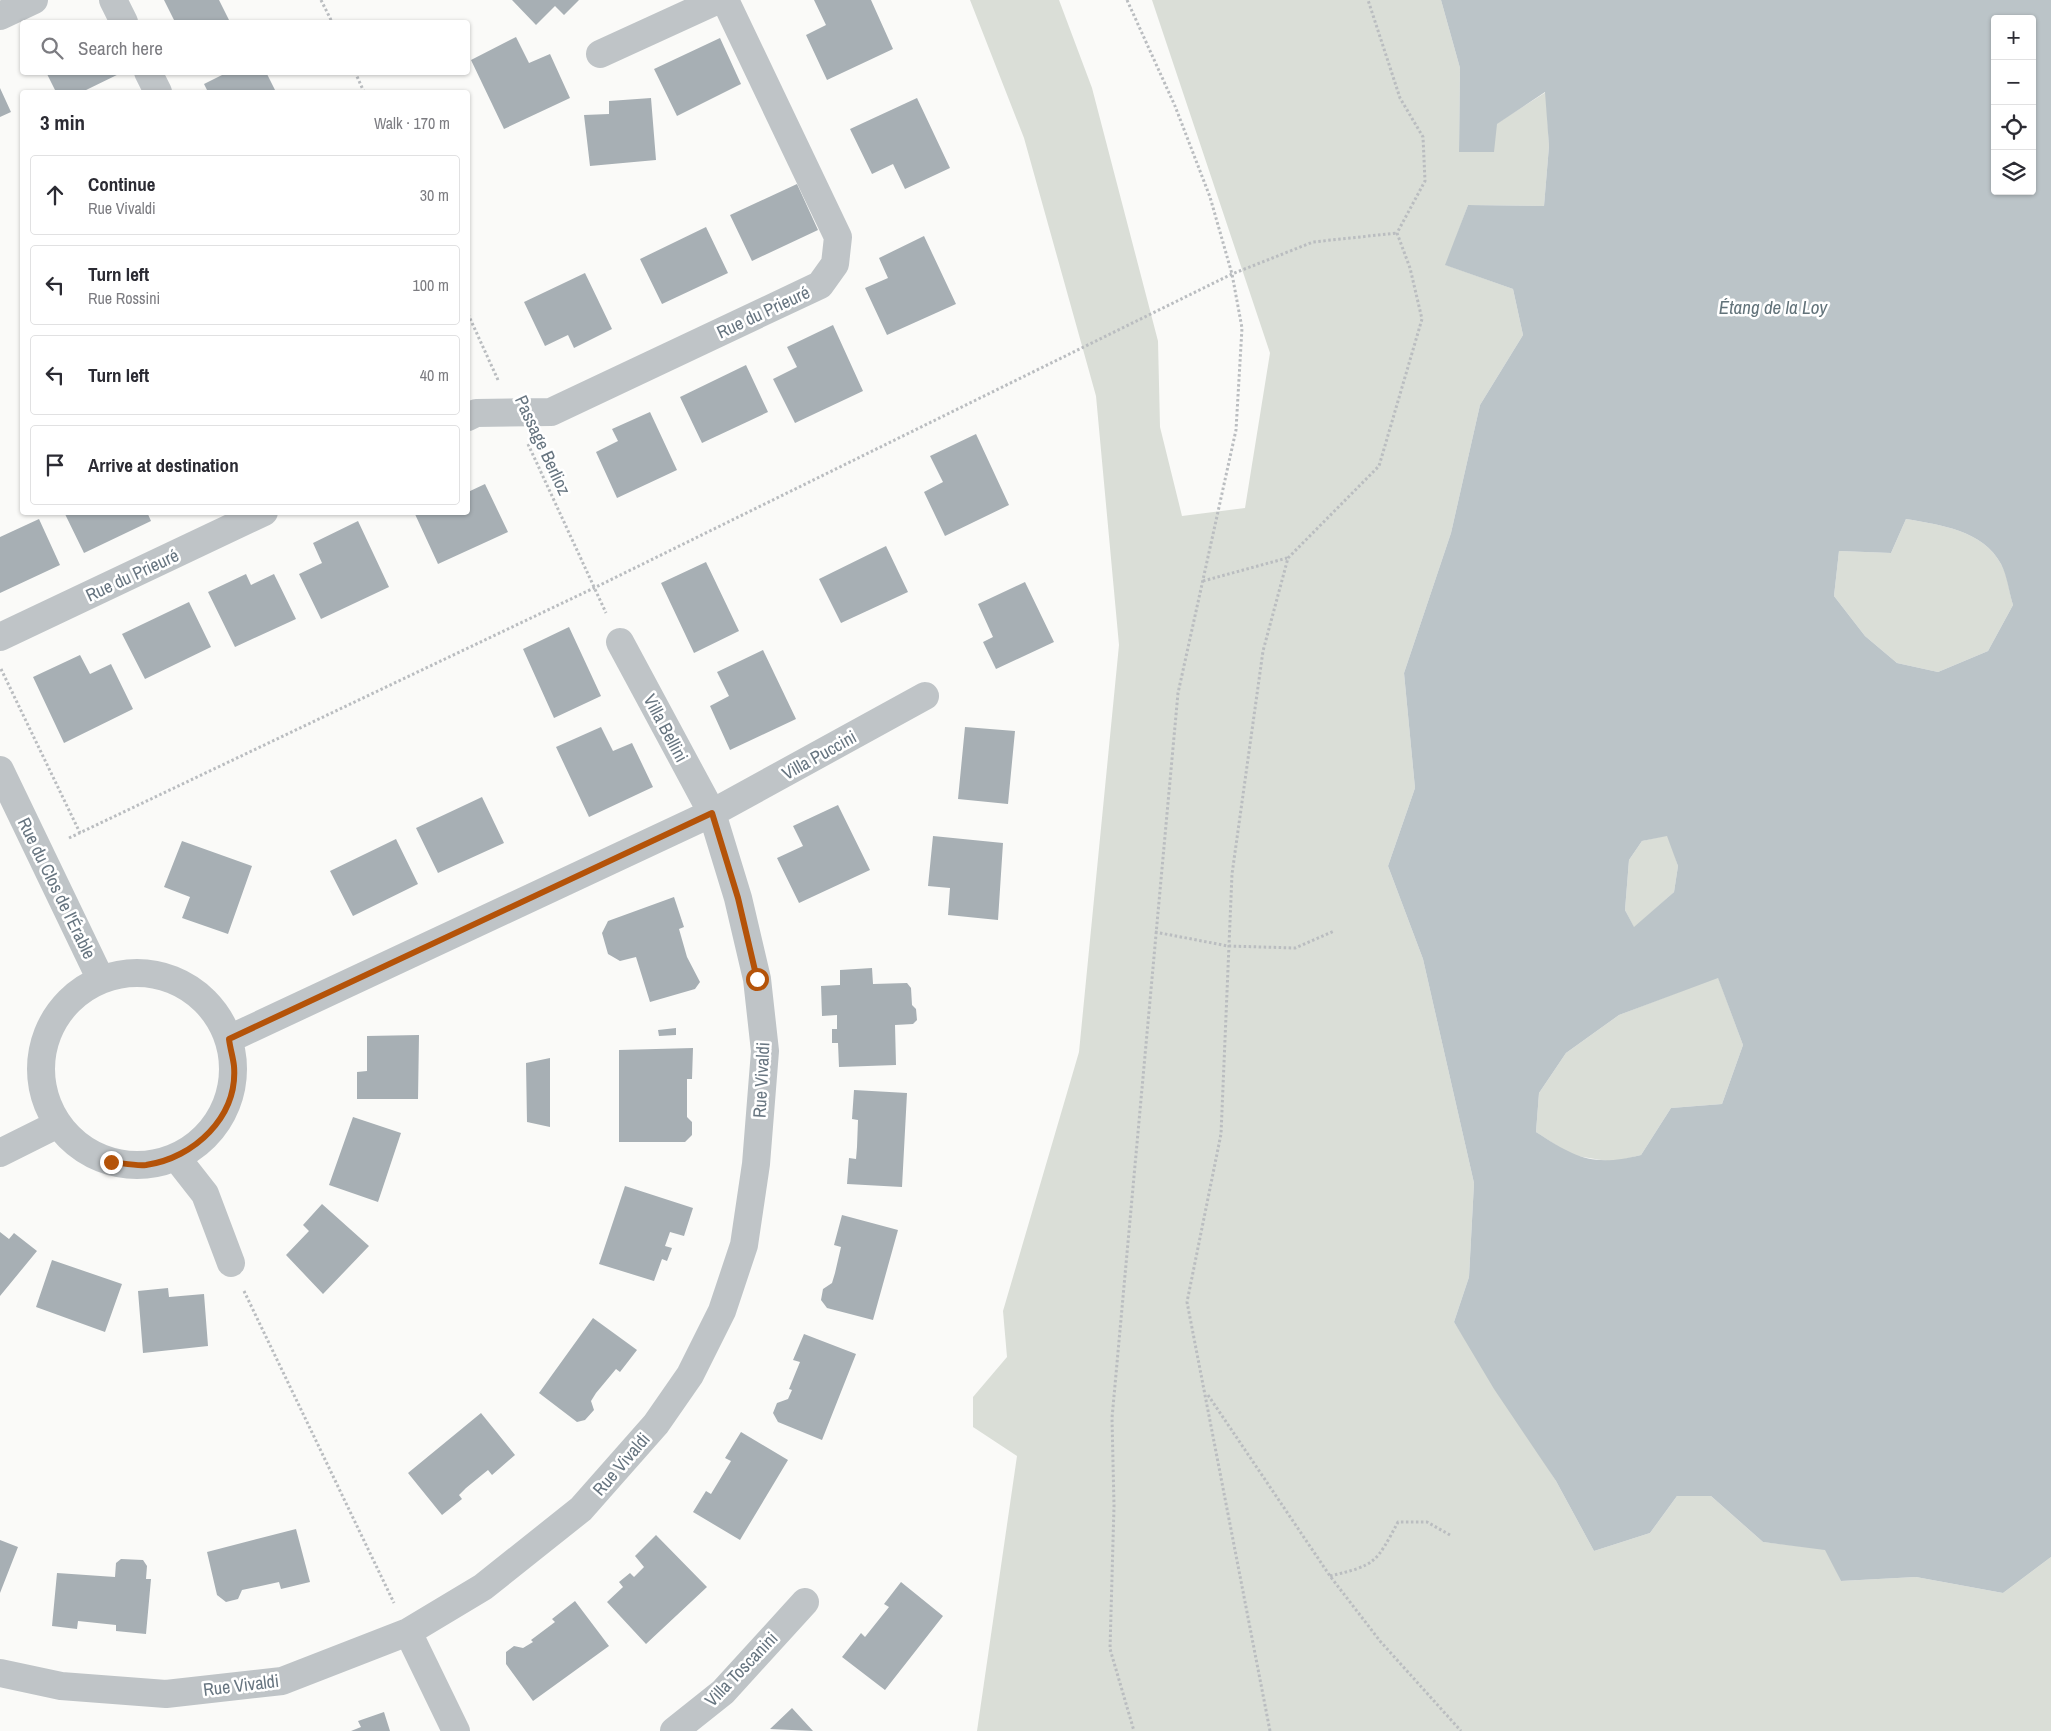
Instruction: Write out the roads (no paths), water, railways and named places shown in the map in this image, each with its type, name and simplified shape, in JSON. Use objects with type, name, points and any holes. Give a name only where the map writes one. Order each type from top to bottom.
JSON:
[{"type":"street","points":[[0,16],[34,0]]},
{"type":"street","points":[[113,0],[123,20]]},
{"type":"street","points":[[600,54],[718,0]]},
{"type":"street","name":"Rue du Prieuré","points":[[470,416],[476,413],[550,412],[820,285],[835,264],[838,237],[725,0]]},
{"type":"street","points":[[150,75],[157,90]]},
{"type":"street","name":"Rue du Prieuré","points":[[0,636],[258,515]]},
{"type":"street","name":"Villa Bellini","points":[[620,642],[712,813]]},
{"type":"street","name":"Villa Puccini","points":[[229,1039],[712,813],[925,696]]},
{"type":"street","name":"Rue du Clos de l'Érable","points":[[0,770],[102,980]]},
{"type":"street","name":"Rue Vivaldi","points":[[0,1673],[61,1686],[166,1694],[282,1681],[408,1632],[483,1587],[581,1509],[656,1424],[690,1375],[722,1311],[744,1245],[756,1164],[765,1052],[757,979],[738,898],[712,813]]},
{"type":"street","points":[[132,973],[163,976],[192,990],[214,1011],[229,1039],[234,1067],[230,1095],[219,1121],[201,1142],[176,1158],[144,1165],[111,1162],[82,1148],[58,1124],[46,1098],[41,1070],[45,1041],[57,1015],[76,995],[102,980],[132,973]]},
{"type":"street","points":[[0,1153],[58,1124]]},
{"type":"street","points":[[176,1158],[205,1194],[231,1264]]},
{"type":"street","name":"Villa Toscanini","points":[[674,1731],[723,1692],[805,1602]]},
{"type":"street","points":[[408,1632],[456,1731]]},
{"type":"water","name":"Étang de la Loy","points":[[1441,0],[2051,0],[2051,1557],[2003,1593],[1916,1577],[1841,1581],[1825,1550],[1763,1542],[1711,1496],[1677,1496],[1650,1533],[1594,1551],[1556,1481],[1494,1389],[1454,1322],[1469,1277],[1474,1183],[1423,959],[1388,866],[1415,788],[1404,673],[1451,533],[1480,405],[1523,335],[1513,289],[1445,265],[1468,205],[1544,206],[1549,146],[1545,92],[1497,124],[1494,152],[1459,152],[1460,68]],"holes":[[[1906,519],[1960,531],[1983,543],[1993,553],[2003,568],[2013,605],[1988,651],[1938,672],[1897,663],[1865,636],[1834,596],[1839,551],[1891,553]],[[1667,836],[1678,866],[1674,892],[1634,927],[1625,910],[1629,860],[1642,841]],[[1718,978],[1743,1045],[1722,1104],[1671,1108],[1641,1155],[1624,1159],[1597,1160],[1585,1158],[1574,1154],[1536,1132],[1539,1093],[1566,1053],[1619,1015]]]}]
